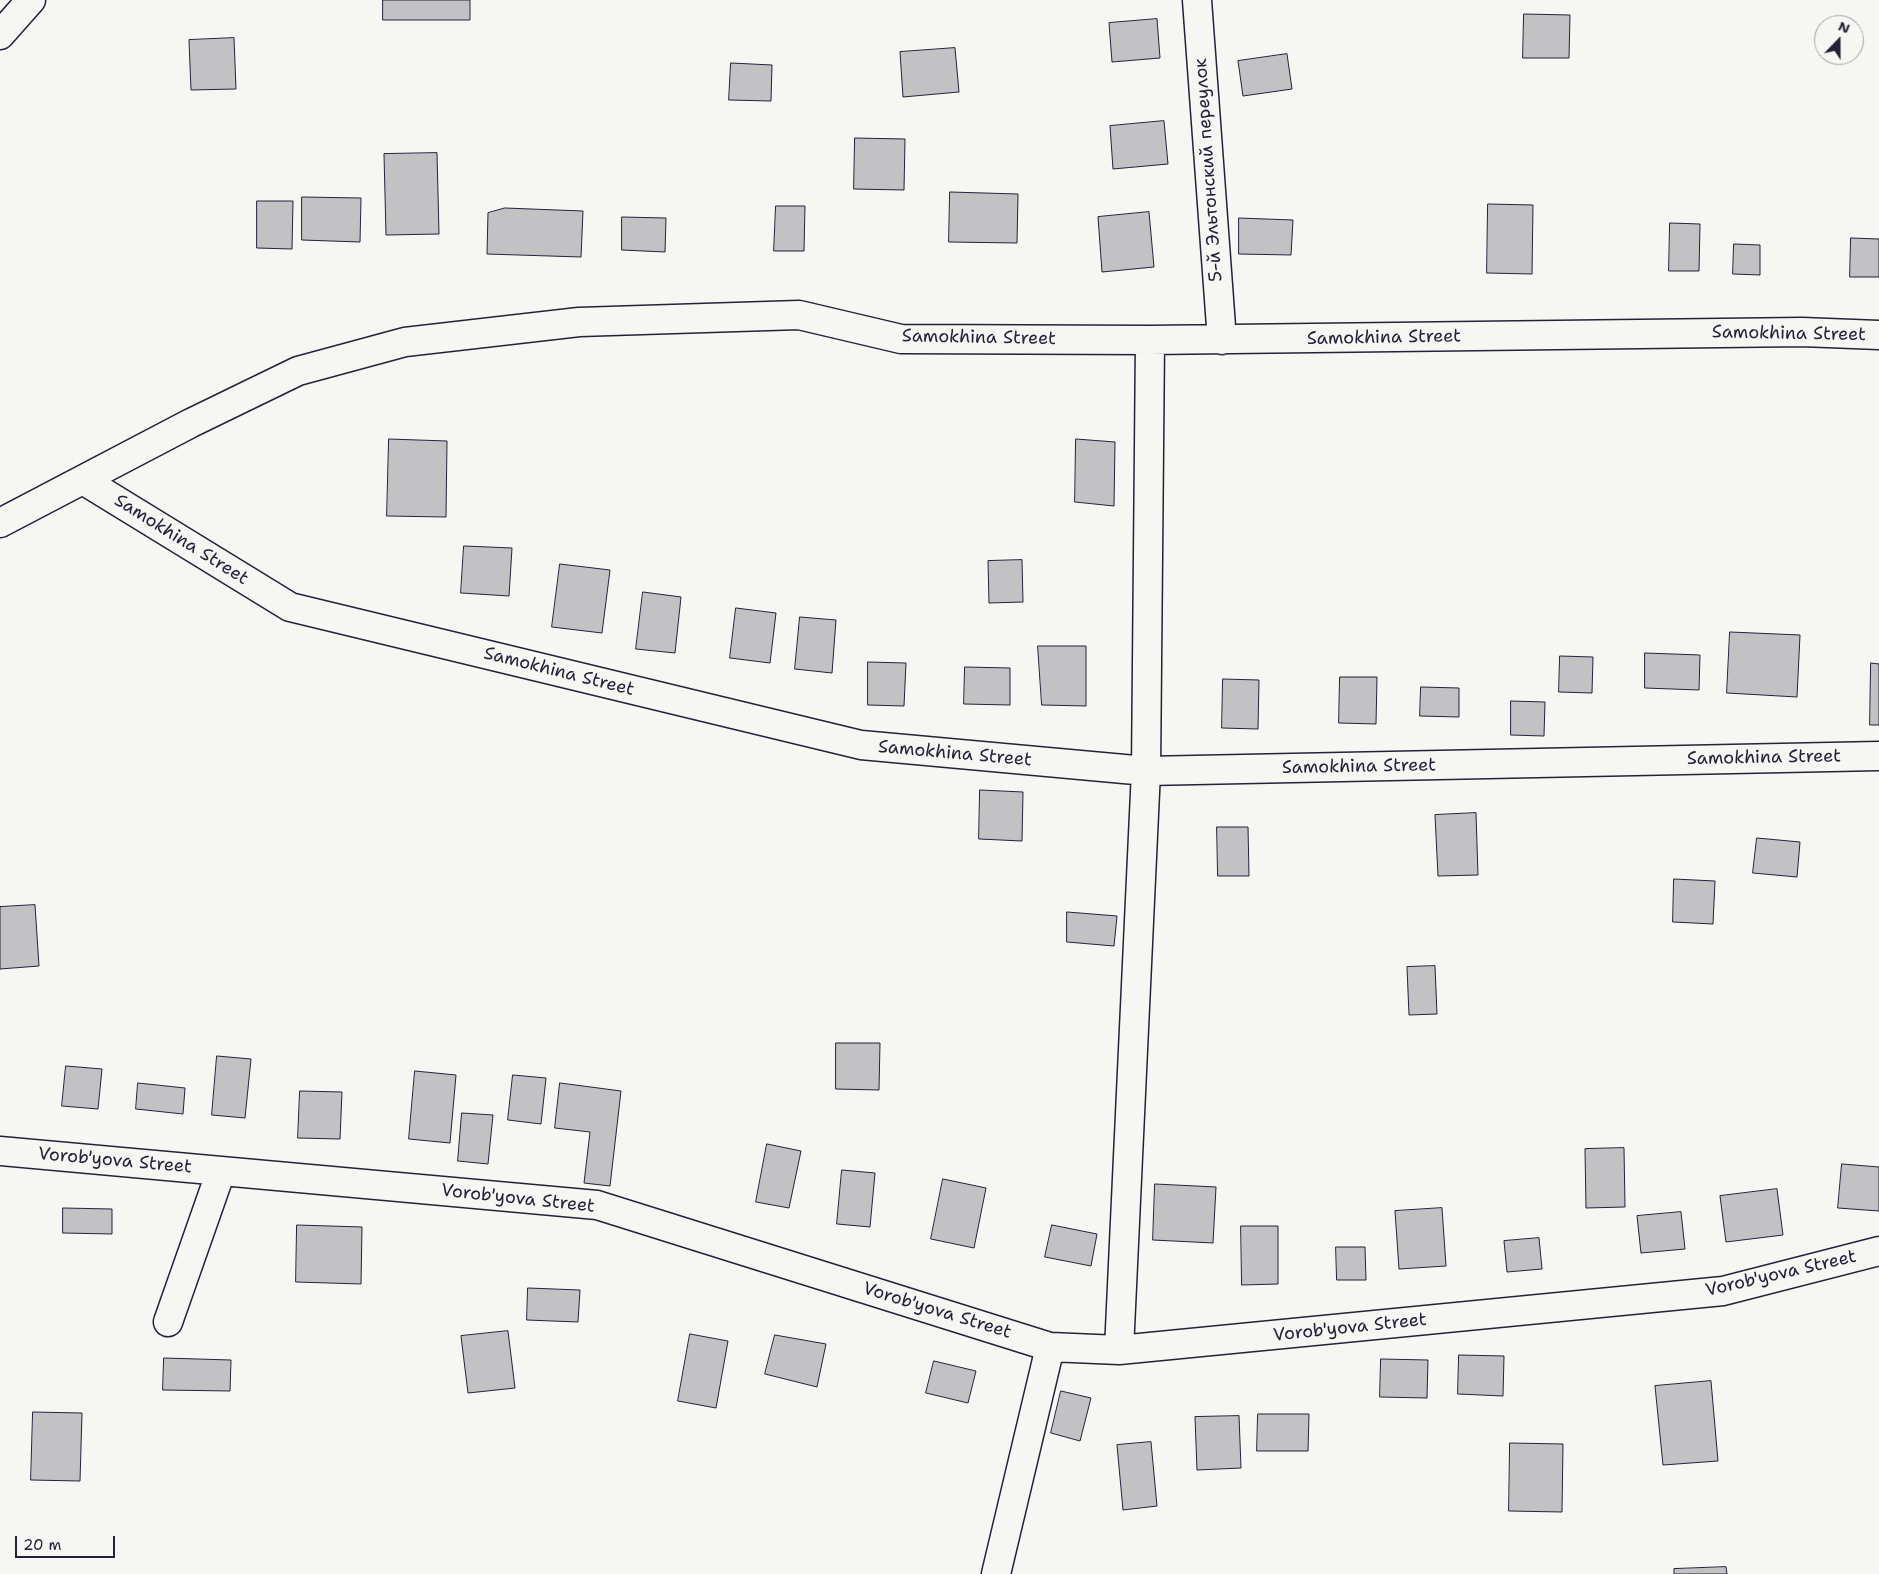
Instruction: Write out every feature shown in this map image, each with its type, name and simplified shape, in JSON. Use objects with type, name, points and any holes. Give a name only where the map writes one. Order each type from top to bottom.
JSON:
[{"type":"street","points":[[0,35],[10,0]]},
{"type":"street","points":[[0,35],[31,0]]},
{"type":"street","name":"5-й Эльтонский переулок","points":[[1197,0],[1222,340]]},
{"type":"street","name":"Samokhina Street","points":[[0,523],[191,423],[298,371],[405,342],[579,322],[799,315],[901,339],[1222,340],[1802,332],[1879,335]]},
{"type":"street","points":[[1119,1350],[1146,771],[1150,340]]},
{"type":"street","name":"Samokhina Street","points":[[83,480],[290,607],[861,745],[1146,771],[1879,756]]},
{"type":"street","name":"Vorob'yova Street","points":[[0,1151],[597,1205],[1050,1347],[1119,1350],[1724,1291],[1879,1252]]},
{"type":"street","points":[[168,1322],[221,1171]]},
{"type":"street","points":[[996,1574],[1050,1347]]},
{"type":"building","points":[[383,0],[470,0],[470,20],[383,20]]},
{"type":"building","points":[[1524,14],[1570,15],[1569,58],[1523,58]]},
{"type":"building","points":[[1157,19],[1160,58],[1112,62],[1109,23]]},
{"type":"building","points":[[234,38],[236,89],[191,90],[189,40]]},
{"type":"building","points":[[955,48],[959,92],[903,97],[900,52]]},
{"type":"building","points":[[1287,54],[1292,89],[1243,96],[1238,61]]},
{"type":"building","points":[[731,63],[772,65],[771,101],[729,100]]},
{"type":"building","points":[[1164,121],[1168,164],[1113,169],[1110,126]]},
{"type":"building","points":[[855,138],[905,139],[904,190],[854,189]]},
{"type":"building","points":[[437,153],[439,234],[386,235],[384,154]]},
{"type":"building","points":[[950,192],[1018,194],[1017,243],[949,242]]},
{"type":"building","points":[[302,197],[361,198],[360,242],[302,240]]},
{"type":"building","points":[[257,201],[293,201],[292,249],[257,248]]},
{"type":"building","points":[[1488,204],[1533,205],[1532,274],[1487,273]]},
{"type":"building","points":[[776,206],[805,206],[804,251],[774,251]]},
{"type":"building","points":[[505,208],[583,211],[581,257],[487,254],[488,213]]},
{"type":"building","points":[[1149,212],[1154,267],[1102,272],[1098,217]]},
{"type":"building","points":[[622,217],[666,218],[665,252],[622,250]]},
{"type":"building","points":[[1239,218],[1293,220],[1291,255],[1239,254]]},
{"type":"building","points":[[1670,223],[1700,224],[1699,271],[1669,271]]},
{"type":"building","points":[[1851,238],[1879,239],[1879,277],[1850,277]]},
{"type":"building","points":[[1734,244],[1760,245],[1760,275],[1733,274]]},
{"type":"building","points":[[389,439],[447,441],[446,517],[387,516]]},
{"type":"building","points":[[1076,439],[1115,442],[1114,506],[1075,502]]},
{"type":"building","points":[[464,546],[512,548],[509,596],[461,593]]},
{"type":"building","points":[[1022,560],[1023,602],[989,603],[988,561]]},
{"type":"building","points":[[560,564],[610,570],[602,633],[552,627]]},
{"type":"building","points":[[643,592],[681,597],[675,653],[636,649]]},
{"type":"building","points":[[736,608],[776,613],[770,663],[730,658]]},
{"type":"building","points":[[800,617],[836,620],[832,673],[795,669]]},
{"type":"building","points":[[1730,632],[1800,635],[1797,697],[1727,693]]},
{"type":"building","points":[[1038,646],[1086,646],[1086,706],[1042,705]]},
{"type":"building","points":[[1645,653],[1700,655],[1699,690],[1645,688]]},
{"type":"building","points":[[1560,656],[1593,657],[1592,693],[1559,692]]},
{"type":"building","points":[[868,662],[906,663],[904,706],[868,705]]},
{"type":"building","points":[[1871,663],[1879,664],[1879,725],[1870,725]]},
{"type":"building","points":[[965,667],[1010,668],[1010,705],[964,704]]},
{"type":"building","points":[[1340,677],[1377,677],[1376,724],[1339,723]]},
{"type":"building","points":[[1223,679],[1259,680],[1258,729],[1222,728]]},
{"type":"building","points":[[1421,687],[1459,688],[1459,717],[1420,716]]},
{"type":"building","points":[[1511,701],[1545,702],[1544,736],[1511,735]]},
{"type":"building","points":[[980,790],[1023,792],[1022,841],[979,839]]},
{"type":"building","points":[[1476,813],[1478,875],[1438,876],[1435,815]]},
{"type":"building","points":[[1217,827],[1248,827],[1249,876],[1218,876]]},
{"type":"building","points":[[1757,838],[1800,842],[1797,877],[1753,873]]},
{"type":"building","points":[[1674,879],[1715,881],[1713,924],[1673,922]]},
{"type":"building","points":[[35,905],[39,966],[0,969],[0,907]]},
{"type":"building","points":[[1067,912],[1117,916],[1114,946],[1067,942]]},
{"type":"building","points":[[1435,966],[1437,1014],[1409,1015],[1407,967]]},
{"type":"building","points":[[836,1043],[880,1043],[879,1090],[836,1089]]},
{"type":"building","points":[[217,1056],[251,1059],[245,1118],[212,1115]]},
{"type":"building","points":[[66,1066],[102,1069],[98,1109],[62,1106]]},
{"type":"building","points":[[415,1071],[456,1075],[450,1143],[409,1139]]},
{"type":"building","points":[[513,1075],[546,1078],[541,1124],[508,1120]]},
{"type":"building","points":[[138,1083],[185,1088],[183,1114],[136,1109]]},
{"type":"building","points":[[560,1083],[621,1091],[610,1186],[584,1183],[590,1132],[555,1128]]},
{"type":"building","points":[[300,1091],[342,1092],[340,1139],[298,1138]]},
{"type":"building","points":[[462,1113],[493,1115],[488,1164],[458,1161]]},
{"type":"building","points":[[767,1144],[801,1151],[789,1208],[756,1202]]},
{"type":"building","points":[[1624,1148],[1625,1207],[1586,1208],[1585,1149]]},
{"type":"building","points":[[1842,1164],[1879,1167],[1879,1211],[1838,1208]]},
{"type":"building","points":[[842,1170],[875,1173],[870,1227],[837,1224]]},
{"type":"building","points":[[943,1179],[986,1188],[974,1248],[931,1239]]},
{"type":"building","points":[[1155,1184],[1216,1187],[1213,1243],[1153,1240]]},
{"type":"building","points":[[1777,1189],[1783,1235],[1726,1242],[1720,1196]]},
{"type":"building","points":[[63,1208],[112,1209],[112,1234],[63,1233]]},
{"type":"building","points":[[1442,1208],[1446,1266],[1399,1269],[1395,1211]]},
{"type":"building","points":[[1681,1212],[1685,1249],[1641,1253],[1637,1216]]},
{"type":"building","points":[[297,1225],[362,1227],[361,1284],[296,1282]]},
{"type":"building","points":[[1052,1225],[1097,1234],[1091,1266],[1045,1257]]},
{"type":"building","points":[[1241,1226],[1278,1226],[1278,1284],[1242,1285]]},
{"type":"building","points":[[1539,1238],[1542,1269],[1507,1272],[1504,1241]]},
{"type":"building","points":[[1336,1247],[1365,1247],[1366,1280],[1337,1280]]},
{"type":"building","points":[[528,1288],[580,1290],[578,1322],[527,1320]]},
{"type":"building","points":[[508,1331],[515,1388],[468,1393],[461,1336]]},
{"type":"building","points":[[690,1334],[728,1341],[716,1408],[678,1401]]},
{"type":"building","points":[[775,1335],[826,1344],[817,1387],[765,1374]]},
{"type":"building","points":[[1459,1355],[1504,1356],[1503,1396],[1458,1394]]},
{"type":"building","points":[[164,1358],[231,1360],[230,1391],[163,1390]]},
{"type":"building","points":[[1381,1359],[1428,1360],[1427,1398],[1380,1397]]},
{"type":"building","points":[[934,1361],[976,1371],[968,1403],[926,1393]]},
{"type":"building","points":[[1711,1381],[1718,1461],[1663,1465],[1655,1386]]},
{"type":"building","points":[[1061,1391],[1091,1398],[1080,1441],[1051,1433]]},
{"type":"building","points":[[33,1412],[82,1413],[80,1481],[31,1480]]},
{"type":"building","points":[[1258,1414],[1309,1414],[1308,1451],[1257,1451]]},
{"type":"building","points":[[1239,1416],[1241,1468],[1197,1470],[1195,1417]]},
{"type":"building","points":[[1151,1442],[1157,1506],[1123,1510],[1117,1445]]},
{"type":"building","points":[[1510,1443],[1563,1444],[1562,1512],[1509,1511]]},
{"type":"building","points":[[1726,1567],[1727,1574],[1674,1574],[1674,1569]]}]
